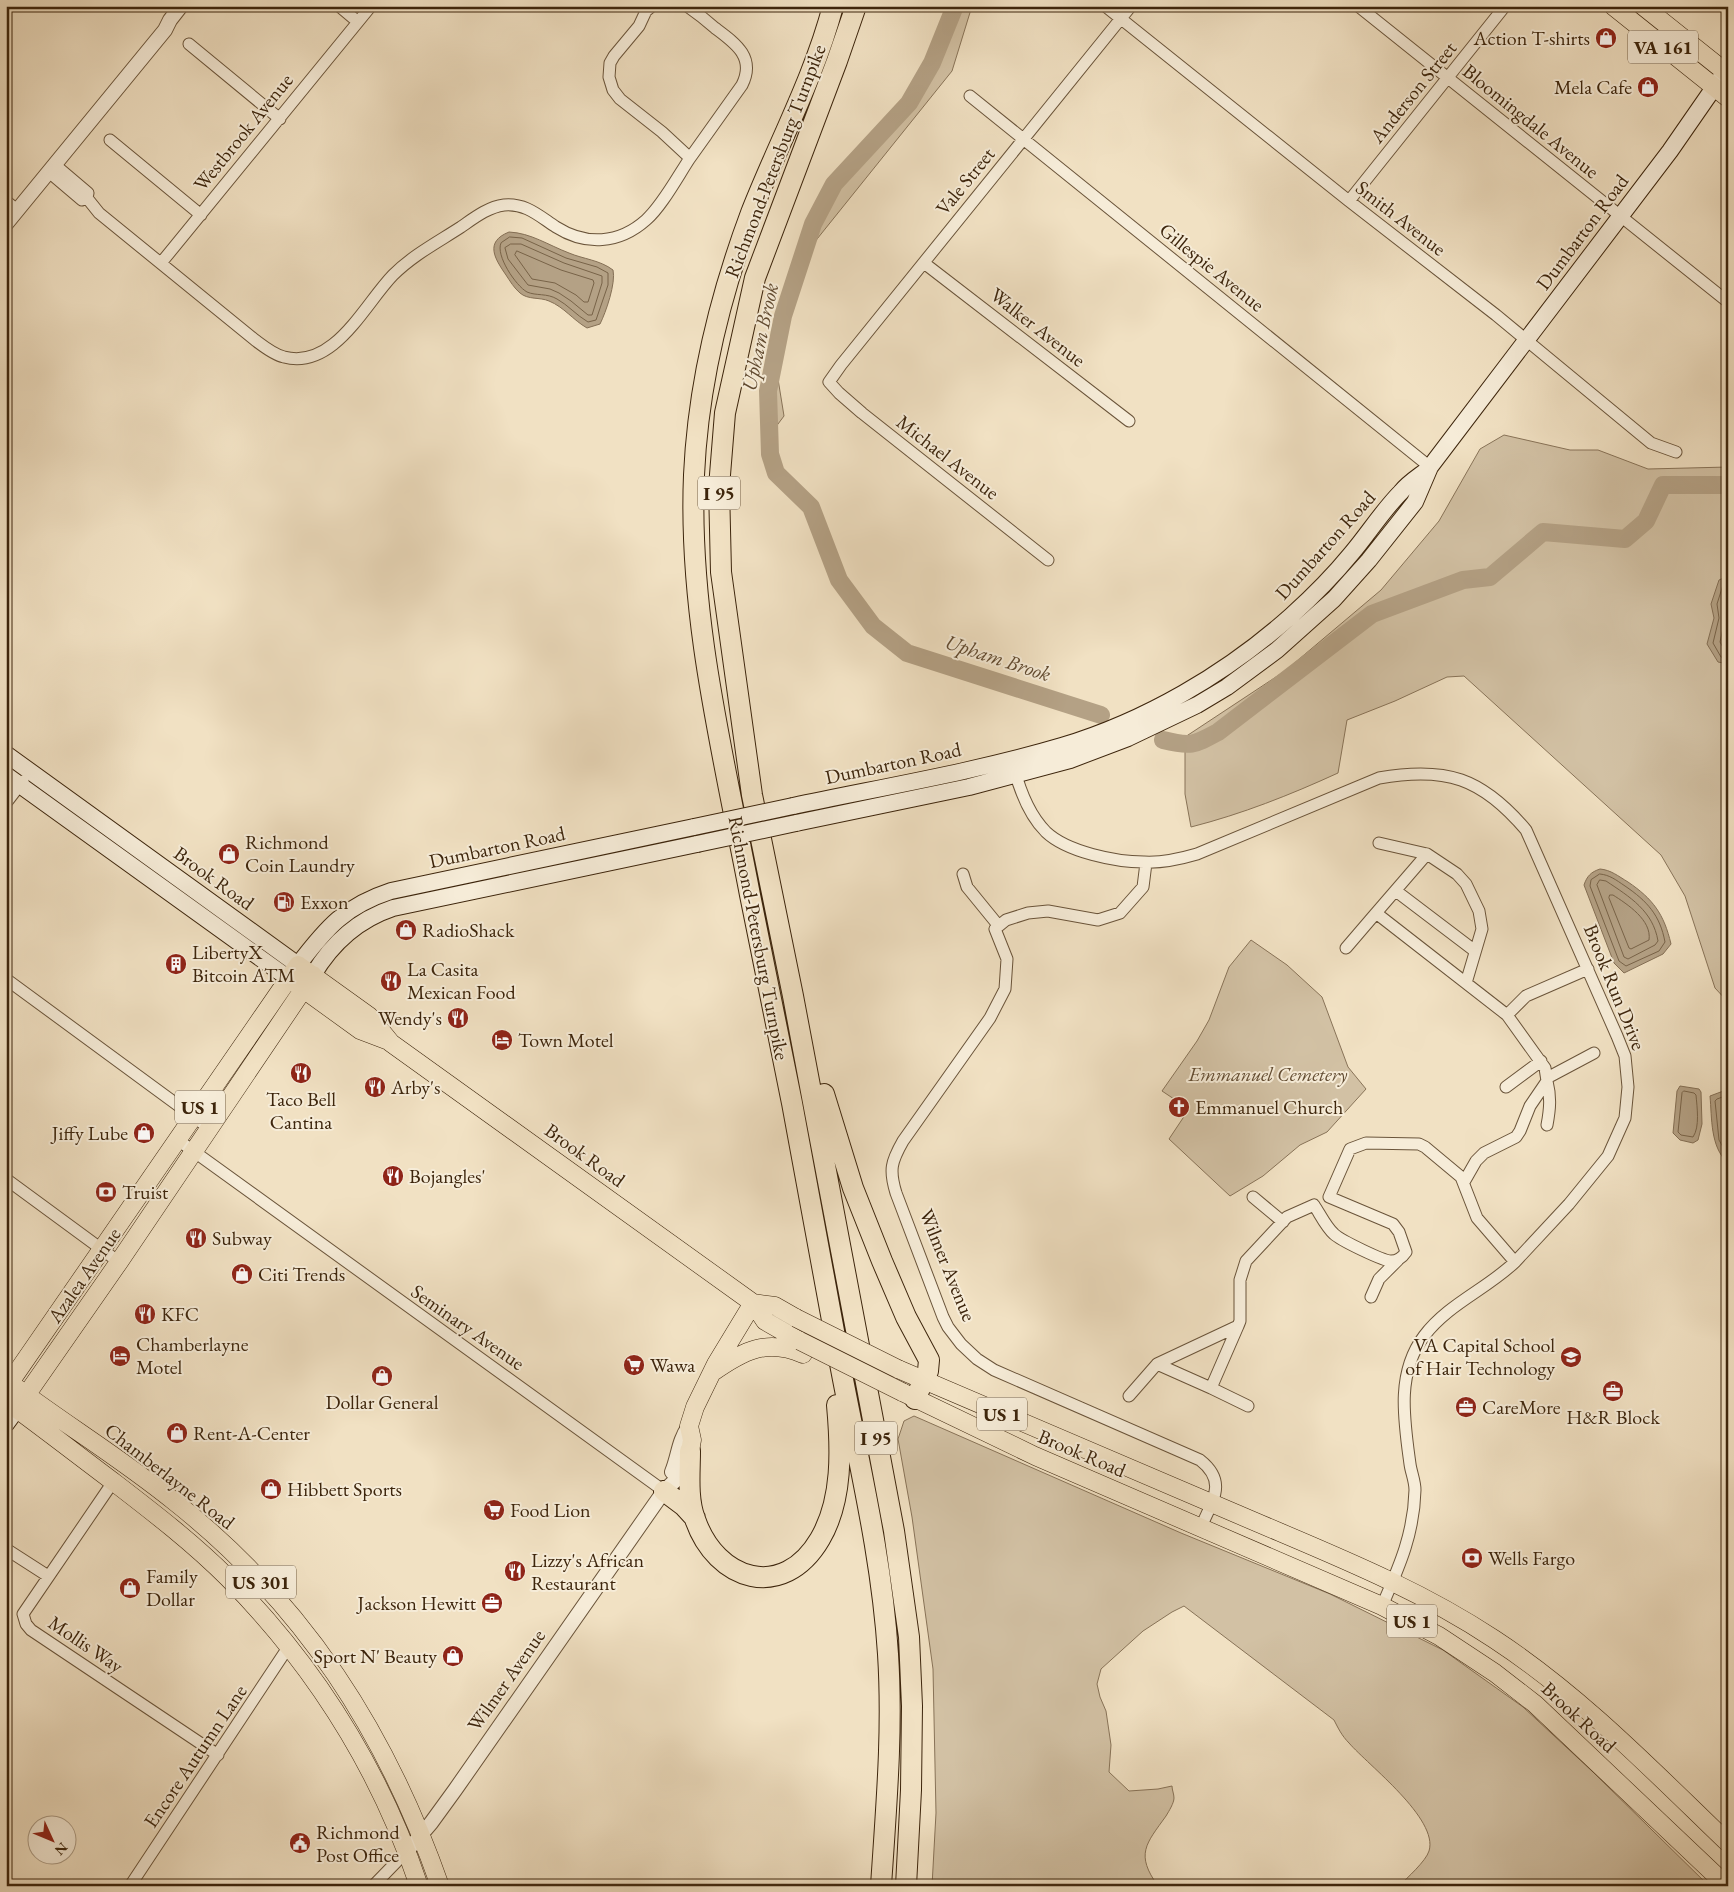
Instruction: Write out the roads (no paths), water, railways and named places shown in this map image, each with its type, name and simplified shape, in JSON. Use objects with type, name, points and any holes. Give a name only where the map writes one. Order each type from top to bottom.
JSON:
[{"type":"highway","name":"Richmond-Petersburg Turnpike","points":[[833,6],[815,62],[752,212],[730,276],[709,358],[697,443],[693,501],[697,596],[707,670],[792,1104],[873,1534],[883,1600],[888,1651],[890,1728],[881,1886]]},
{"type":"highway","name":"Richmond-Petersburg Turnpike","points":[[856,6],[838,61],[755,278],[725,412],[719,487],[721,572],[752,795],[793,996],[894,1531],[909,1637],[912,1740],[906,1886]]},
{"type":"highway","points":[[793,996],[816,1058],[826,1104],[853,1188],[906,1317],[928,1360],[929,1366],[924,1381],[907,1398]]},
{"type":"highway","points":[[690,1451],[691,1500],[695,1518],[711,1550],[730,1568],[744,1574],[762,1577],[778,1575],[789,1570],[809,1554],[820,1540],[837,1488],[840,1451],[836,1400],[841,1368]]},
{"type":"highway","points":[[664,1491],[684,1506],[695,1518]]},
{"type":"main road","name":"VA 161","points":[[1613,6],[1721,92]]},
{"type":"main road","name":"VA 161","points":[[1643,6],[1727,71]]},
{"type":"main road","name":"Dumbarton Road","points":[[293,971],[336,919],[357,905],[379,895],[1012,760],[1064,745],[1145,713],[1194,686],[1232,662],[1290,616],[1325,583],[1368,534],[1400,492],[1430,467],[1670,151],[1721,92],[1727,71]]},
{"type":"main road","name":"Dumbarton Road","points":[[308,982],[330,951],[350,930],[376,914],[393,908],[1016,776],[1100,750],[1162,723],[1212,696],[1262,661],[1317,615],[1358,573],[1415,502],[1430,467]]},
{"type":"main road","name":"Brook Road","points":[[6,754],[308,982],[369,1016],[391,1043],[753,1303],[766,1321],[802,1347],[907,1398],[1035,1456],[1413,1621],[1468,1654],[1535,1704],[1727,1886]]},
{"type":"main road","name":"Brook Road","points":[[6,775],[293,971]]},
{"type":"main road","name":"Azalea Avenue","points":[[7,1384],[103,1250],[293,971]]},
{"type":"main road","name":"Azalea Avenue","points":[[6,1424],[16,1402],[119,1262],[308,982]]},
{"type":"main road","name":"Brook Road","points":[[753,1303],[775,1306],[898,1370],[1393,1581],[1434,1603],[1493,1638],[1558,1685],[1622,1741],[1728,1843]]},
{"type":"main road","name":"Wilmer Avenue","points":[[690,1451],[692,1440],[689,1426],[711,1373],[753,1303]]},
{"type":"main road","points":[[711,1373],[741,1354],[759,1348],[777,1347],[792,1350],[802,1347]]},
{"type":"main road","name":"US 301","points":[[7,1384],[16,1402]]},
{"type":"main road","name":"Chamberlayne Road","points":[[16,1402],[200,1551],[263,1614],[321,1689],[358,1746],[374,1776],[407,1851],[419,1886]]},
{"type":"main road","name":"Chamberlayne Road","points":[[16,1402],[124,1463],[176,1502],[215,1536],[272,1594],[317,1648],[346,1689],[381,1748],[422,1835],[440,1886]]},
{"type":"street","points":[[165,30],[181,6]]},
{"type":"street","points":[[6,224],[165,30],[191,6]]},
{"type":"street","points":[[339,6],[358,22]]},
{"type":"street","name":"Westbrook Avenue","points":[[110,140],[201,214],[371,6]]},
{"type":"street","points":[[652,6],[646,11],[639,26],[610,63],[611,84],[620,99],[662,132],[690,158]]},
{"type":"street","points":[[52,168],[88,193],[87,198],[103,216],[255,340],[284,357],[310,357],[324,352],[339,340],[386,283],[407,262],[487,210],[505,205],[520,206],[534,212],[576,237],[600,240],[618,237],[635,229],[651,215],[742,85],[747,73],[743,53],[735,44],[686,6]]},
{"type":"street","name":"Smith Avenue","points":[[1106,6],[1651,443],[1676,452]]},
{"type":"street","name":"Vale Street","points":[[830,380],[1131,6]]},
{"type":"street","name":"Bloomingdale Avenue","points":[[1358,6],[1728,302]]},
{"type":"street","name":"Anderson Street","points":[[1349,201],[1505,6]]},
{"type":"street","points":[[189,44],[280,118]]},
{"type":"street","name":"Gillespie Avenue","points":[[970,96],[1430,467]]},
{"type":"street","points":[[6,201],[18,210]]},
{"type":"street","points":[[161,263],[201,214]]},
{"type":"street","name":"Walker Avenue","points":[[924,263],[1128,421]]},
{"type":"street","name":"Michael Avenue","points":[[830,380],[838,393],[862,413],[1048,560]]},
{"type":"street","points":[[998,925],[1017,916],[1048,911],[1098,920],[1120,913],[1143,887],[1146,862],[1117,860],[1075,848],[1056,840],[1048,834],[1036,820],[1021,792],[1012,760]]},
{"type":"street","points":[[6,803],[30,772]]},
{"type":"street","name":"Brook Run Drive","points":[[1146,862],[1174,860],[1197,854],[1379,778],[1416,772],[1436,773],[1455,778],[1483,791],[1499,802],[1511,812],[1526,830],[1588,969],[1624,1056],[1628,1088],[1625,1118],[1615,1144],[1603,1165],[1504,1273],[1441,1318],[1425,1334],[1408,1364],[1404,1380],[1404,1404],[1410,1464],[1415,1488],[1405,1554],[1393,1581]]},
{"type":"street","points":[[1379,843],[1427,854],[1457,874],[1466,884],[1479,911],[1482,929],[1466,983]]},
{"type":"street","points":[[1346,948],[1427,854]]},
{"type":"street","name":"Wilmer Avenue","points":[[963,874],[967,887],[998,925],[995,929],[1007,958],[1005,989],[990,1018],[895,1155],[891,1172],[896,1193],[943,1317],[961,1344],[977,1359],[1007,1377],[1200,1460],[1214,1476],[1217,1486],[1201,1527]]},
{"type":"street","points":[[1396,891],[1475,951]]},
{"type":"street","points":[[1376,913],[1507,1015],[1545,1068],[1550,1094],[1547,1124]]},
{"type":"street","points":[[1507,1015],[1526,996],[1588,969]]},
{"type":"street","points":[[6,979],[209,1128]]},
{"type":"street","points":[[1464,1182],[1476,1161],[1484,1153],[1516,1137],[1520,1132],[1530,1106],[1547,1080],[1594,1053]]},
{"type":"street","points":[[1506,1087],[1541,1061]]},
{"type":"street","name":"Seminary Avenue","points":[[178,1140],[664,1491]]},
{"type":"street","points":[[1211,1388],[1240,1321],[1240,1280],[1246,1261],[1287,1217],[1329,1197],[1350,1149],[1366,1143],[1419,1144],[1461,1177],[1477,1218],[1515,1262]]},
{"type":"street","points":[[6,1179],[119,1262]]},
{"type":"street","points":[[1254,1197],[1283,1222]]},
{"type":"street","points":[[1329,1197],[1393,1224],[1399,1232],[1406,1252],[1379,1279],[1370,1297]]},
{"type":"street","points":[[1314,1205],[1333,1233],[1340,1239],[1388,1262],[1398,1260]]},
{"type":"street","points":[[1129,1396],[1157,1364],[1238,1326]]},
{"type":"street","points":[[1157,1364],[1248,1406]]},
{"type":"street","name":"Wilmer Avenue","points":[[664,1491],[677,1460],[681,1438],[689,1426]]},
{"type":"street","name":"Wilmer Avenue","points":[[373,1886],[422,1835],[664,1491],[677,1479],[690,1451]]},
{"type":"street","name":"Mollis Way","points":[[113,1482],[23,1614],[26,1624],[36,1633],[218,1755]]},
{"type":"street","points":[[6,1548],[48,1576]]},
{"type":"street","points":[[1382,1606],[1393,1581]]},
{"type":"street","name":"Encore Autumn Lane","points":[[130,1886],[289,1646]]},
{"type":"water","points":[[509,232],[532,237],[569,253],[603,264],[613,270],[612,290],[600,324],[587,328],[554,304],[545,300],[527,297],[518,291],[498,263],[494,251],[496,241]]},
{"type":"water","points":[[1728,576],[1728,664],[1718,662],[1707,644],[1714,618],[1711,604],[1719,580]]},
{"type":"water","points":[[1600,869],[1611,872],[1628,882],[1651,901],[1665,924],[1671,944],[1663,954],[1624,973],[1614,963],[1584,885],[1590,875]]},
{"type":"water","points":[[1680,1086],[1699,1089],[1701,1092],[1702,1124],[1698,1140],[1693,1143],[1680,1140],[1673,1133],[1677,1091]]},
{"type":"water","points":[[1728,1091],[1728,1163],[1722,1156],[1715,1141],[1710,1096]]},
{"type":"waterway","name":"Upham Brook","points":[[955,6],[932,63],[909,103],[834,184],[813,224],[783,316],[768,391],[770,454],[776,473],[811,507],[839,580],[873,626],[907,653],[1101,715]]},
{"type":"waterway","name":"Upham Brook","points":[[1163,740],[1180,744],[1192,744],[1218,732],[1372,614],[1463,580],[1490,577],[1543,532],[1625,539],[1646,521],[1663,485],[1728,485]]},
{"type":"place","name":"Action T-shirts","points":[[1606,38]]},
{"type":"place","name":"Mela Cafe","points":[[1648,87]]},
{"type":"place","name":"Richmond Coin Laundry","points":[[229,854]]},
{"type":"place","name":"Exxon","points":[[284,902]]},
{"type":"place","name":"RadioShack","points":[[406,930]]},
{"type":"place","name":"LibertyX Bitcoin ATM","points":[[176,964]]},
{"type":"place","name":"La Casita Mexican Food","points":[[391,981]]},
{"type":"place","name":"Wendy's","points":[[458,1018]]},
{"type":"place","name":"Town Motel","points":[[502,1040]]},
{"type":"place","name":"Taco Bell Cantina","points":[[301,1073]]},
{"type":"place","name":"Arby's","points":[[375,1087]]},
{"type":"place","name":"Emmanuel Church","points":[[1179,1107]]},
{"type":"place","name":"Jiffy Lube","points":[[144,1133]]},
{"type":"place","name":"Bojangles'","points":[[393,1176]]},
{"type":"place","name":"Truist","points":[[106,1192]]},
{"type":"place","name":"Subway","points":[[196,1238]]},
{"type":"place","name":"Citi Trends","points":[[242,1274]]},
{"type":"place","name":"KFC","points":[[145,1314]]},
{"type":"place","name":"Chamberlayne Motel","points":[[120,1356]]},
{"type":"place","name":"VA Capital School of Hair Technology","points":[[1571,1357]]},
{"type":"place","name":"Wawa","points":[[634,1365]]},
{"type":"place","name":"Dollar General","points":[[382,1376]]},
{"type":"place","name":"H&R Block","points":[[1613,1391]]},
{"type":"place","name":"CareMore","points":[[1466,1407]]},
{"type":"place","name":"Rent-A-Center","points":[[177,1433]]},
{"type":"place","name":"Hibbett Sports","points":[[271,1489]]},
{"type":"place","name":"Food Lion","points":[[494,1510]]},
{"type":"place","name":"Wells Fargo","points":[[1472,1558]]},
{"type":"place","name":"Lizzy's African Restaurant","points":[[515,1571]]},
{"type":"place","name":"Family Dollar","points":[[130,1588]]},
{"type":"place","name":"Jackson Hewitt","points":[[492,1603]]},
{"type":"place","name":"Sport N' Beauty","points":[[453,1656]]},
{"type":"place","name":"Richmond Post Office","points":[[300,1843]]},
{"type":"park label","name":"Emmanuel Cemetery","points":[[1268,1074]]}]
